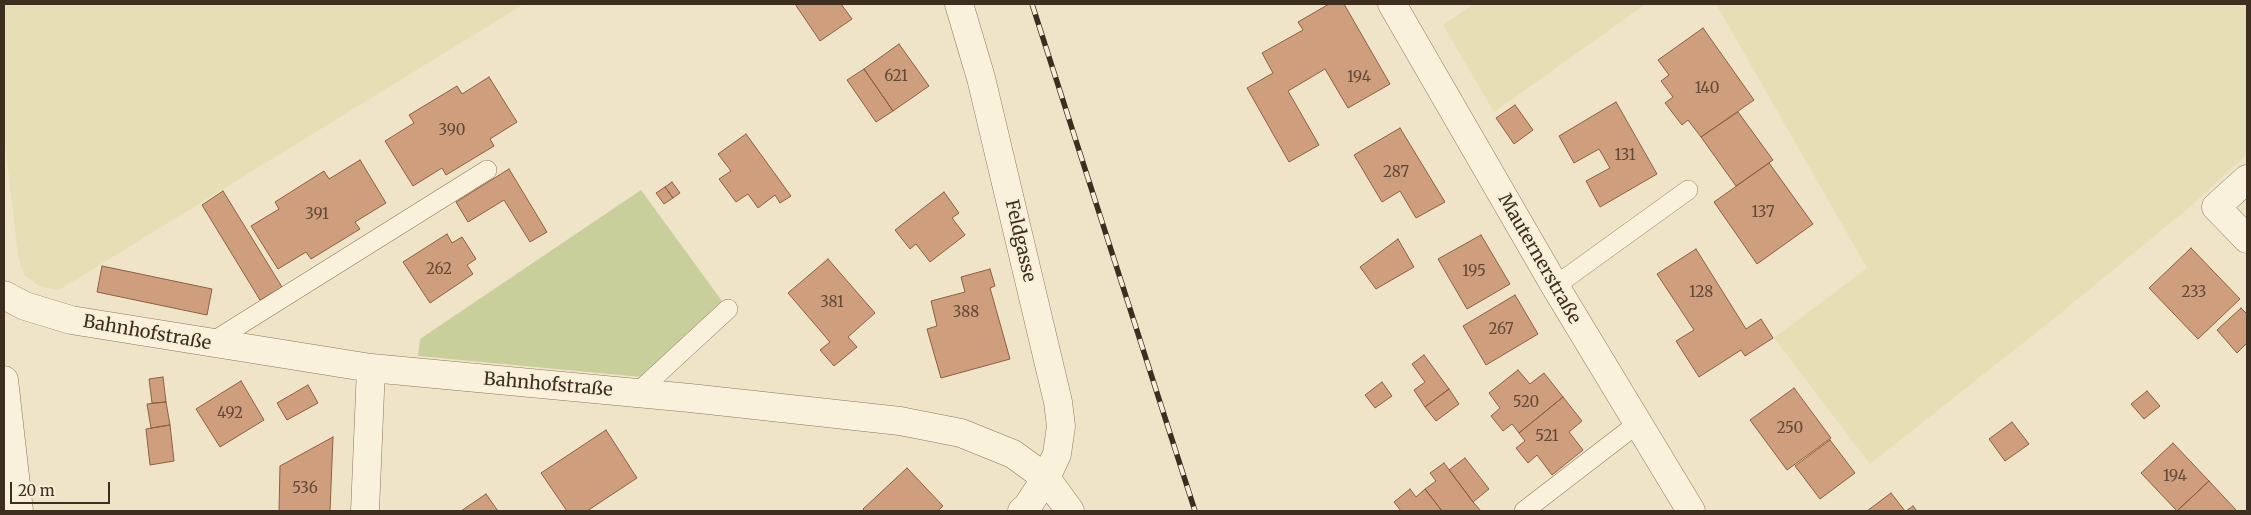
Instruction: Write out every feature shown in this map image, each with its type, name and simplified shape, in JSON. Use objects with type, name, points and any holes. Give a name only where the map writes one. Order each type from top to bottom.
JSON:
[{"type":"street","name":"Feldgasse","points":[[959,4],[981,78],[1058,402],[1061,426],[1057,454],[1046,478],[1027,507],[1022,511]]},
{"type":"street","name":"Mauternerstraße","points":[[1392,4],[1555,286],[1637,424],[1692,511]]},
{"type":"street","points":[[2247,179],[2216,206],[2247,240]]},
{"type":"street","name":"Bahnhofstraße","points":[[4,295],[25,306],[71,320],[209,344],[371,368],[637,393],[900,421],[961,432],[1013,454],[1046,478],[1070,511]]},
{"type":"street","points":[[365,511],[371,368]]},
{"type":"street","points":[[4,380],[19,511]]},
{"type":"lane","points":[[209,344],[487,170]]},
{"type":"lane","points":[[1555,286],[1688,190]]},
{"type":"lane","points":[[637,393],[728,309]]},
{"type":"lane","points":[[1524,511],[1637,424]]},
{"type":"shaded area","points":[[4,4],[524,4],[59,290],[41,287],[24,275],[18,256],[4,134]]},
{"type":"shaded area","points":[[1474,4],[1646,4],[1494,112],[1443,25]]},
{"type":"shaded area","points":[[1716,4],[2247,4],[2247,154],[2191,206],[2051,321],[1870,464],[1774,338],[1867,268]]},
{"type":"green space","points":[[641,190],[722,301],[641,377],[418,356],[420,339]]},
{"type":"building","points":[[795,4],[841,4],[852,19],[820,41]]},
{"type":"building","points":[[1329,4],[1344,4],[1390,84],[1348,108],[1325,69],[1288,91],[1319,145],[1289,162],[1247,88],[1273,73],[1262,53],[1303,30],[1298,22]]},
{"type":"building","points":[[1703,28],[1754,100],[1701,137],[1688,120],[1682,125],[1665,103],[1673,97],[1661,81],[1669,75],[1658,60]]},
{"type":"building","points":[[899,44],[929,86],[893,111],[864,69]]},
{"type":"building","points":[[864,69],[893,111],[876,122],[847,80]]},
{"type":"building","points":[[489,77],[517,122],[490,139],[494,146],[446,175],[442,168],[413,186],[385,141],[414,123],[409,115],[457,86],[462,94]]},
{"type":"building","points":[[1616,102],[1657,174],[1600,207],[1586,181],[1610,168],[1599,149],[1574,163],[1559,136]]},
{"type":"building","points":[[1515,105],[1533,130],[1514,144],[1496,118]]},
{"type":"building","points":[[1738,112],[1773,160],[1736,186],[1701,137]]},
{"type":"building","points":[[1400,128],[1445,202],[1416,218],[1400,191],[1382,202],[1354,155]]},
{"type":"building","points":[[746,134],[791,196],[780,203],[775,195],[758,208],[748,194],[736,202],[719,179],[731,171],[718,154]]},
{"type":"building","points":[[360,160],[386,203],[355,222],[360,229],[311,259],[306,252],[278,269],[251,226],[279,209],[275,202],[324,171],[329,179]]},
{"type":"building","points":[[1769,163],[1813,224],[1757,264],[1714,202]]},
{"type":"building","points":[[509,169],[547,232],[530,242],[504,200],[468,222],[456,202]]},
{"type":"building","points":[[672,182],[680,193],[673,198],[665,187]]},
{"type":"building","points":[[665,187],[673,198],[664,204],[656,193]]},
{"type":"building","points":[[223,191],[282,287],[260,300],[202,205]]},
{"type":"building","points":[[944,192],[959,213],[952,218],[965,235],[930,262],[916,244],[910,249],[895,230]]},
{"type":"building","points":[[447,234],[452,243],[462,237],[476,259],[467,265],[473,274],[430,303],[403,262]]},
{"type":"building","points":[[1481,235],[1510,284],[1467,309],[1438,259]]},
{"type":"building","points":[[1398,239],[1414,267],[1376,289],[1360,267]]},
{"type":"building","points":[[2191,248],[2240,299],[2198,339],[2149,288]]},
{"type":"building","points":[[1696,249],[1746,329],[1761,319],[1773,338],[1745,356],[1741,350],[1699,377],[1676,341],[1694,330],[1657,274]]},
{"type":"building","points":[[828,259],[875,313],[848,337],[857,347],[834,366],[820,350],[830,342],[788,293]]},
{"type":"building","points":[[102,266],[212,289],[207,315],[97,292]]},
{"type":"building","points":[[990,269],[995,286],[990,288],[1010,359],[941,378],[927,329],[937,326],[931,301],[965,292],[961,277]]},
{"type":"building","points":[[1515,295],[1538,334],[1486,365],[1463,326]]},
{"type":"building","points":[[2241,308],[2247,314],[2247,343],[2237,353],[2217,330]]},
{"type":"building","points":[[1424,355],[1449,389],[1425,407],[1414,390],[1425,382],[1412,364]]},
{"type":"building","points":[[1518,370],[1530,384],[1544,373],[1563,397],[1519,433],[1512,424],[1503,431],[1491,416],[1500,408],[1489,393]]},
{"type":"building","points":[[163,377],[166,402],[152,403],[149,379]]},
{"type":"building","points":[[241,381],[264,420],[220,447],[196,409]]},
{"type":"building","points":[[1382,382],[1392,396],[1375,408],[1365,395]]},
{"type":"building","points":[[308,385],[318,403],[287,420],[277,403]]},
{"type":"building","points":[[1794,388],[1831,438],[1787,470],[1750,420]]},
{"type":"building","points":[[1449,389],[1459,404],[1436,421],[1425,407]]},
{"type":"building","points":[[2147,391],[2160,406],[2144,419],[2131,404]]},
{"type":"building","points":[[1563,397],[1582,421],[1569,432],[1583,450],[1552,475],[1537,455],[1528,463],[1516,448],[1525,441],[1519,433]]},
{"type":"building","points":[[166,402],[170,425],[151,428],[147,404]]},
{"type":"building","points":[[2012,422],[2029,444],[2005,461],[1989,439]]},
{"type":"building","points":[[170,425],[174,461],[150,465],[146,429]]},
{"type":"building","points":[[606,430],[637,478],[587,511],[567,511],[541,473]]},
{"type":"building","points":[[333,437],[330,511],[279,511],[280,466]]},
{"type":"building","points":[[1830,440],[1855,473],[1820,499],[1795,466]]},
{"type":"building","points":[[2173,443],[2209,481],[2177,511],[2141,473]]},
{"type":"building","points":[[1465,458],[1489,489],[1473,502],[1449,470]]},
{"type":"building","points":[[1444,463],[1481,511],[1442,511],[1425,489],[1436,481],[1430,473]]},
{"type":"building","points":[[907,468],[943,506],[938,511],[865,511],[863,509]]},
{"type":"building","points":[[2209,481],[2237,511],[2177,511]]},
{"type":"building","points":[[1410,489],[1416,497],[1425,489],[1442,511],[1401,511],[1394,502]]},
{"type":"building","points":[[1891,493],[1905,511],[1867,511]]},
{"type":"building","points":[[486,494],[498,511],[461,511]]},
{"type":"building","points":[[1913,506],[1917,511],[1906,511]]},
{"type":"railway","points":[[1032,4],[1195,511]]}]
